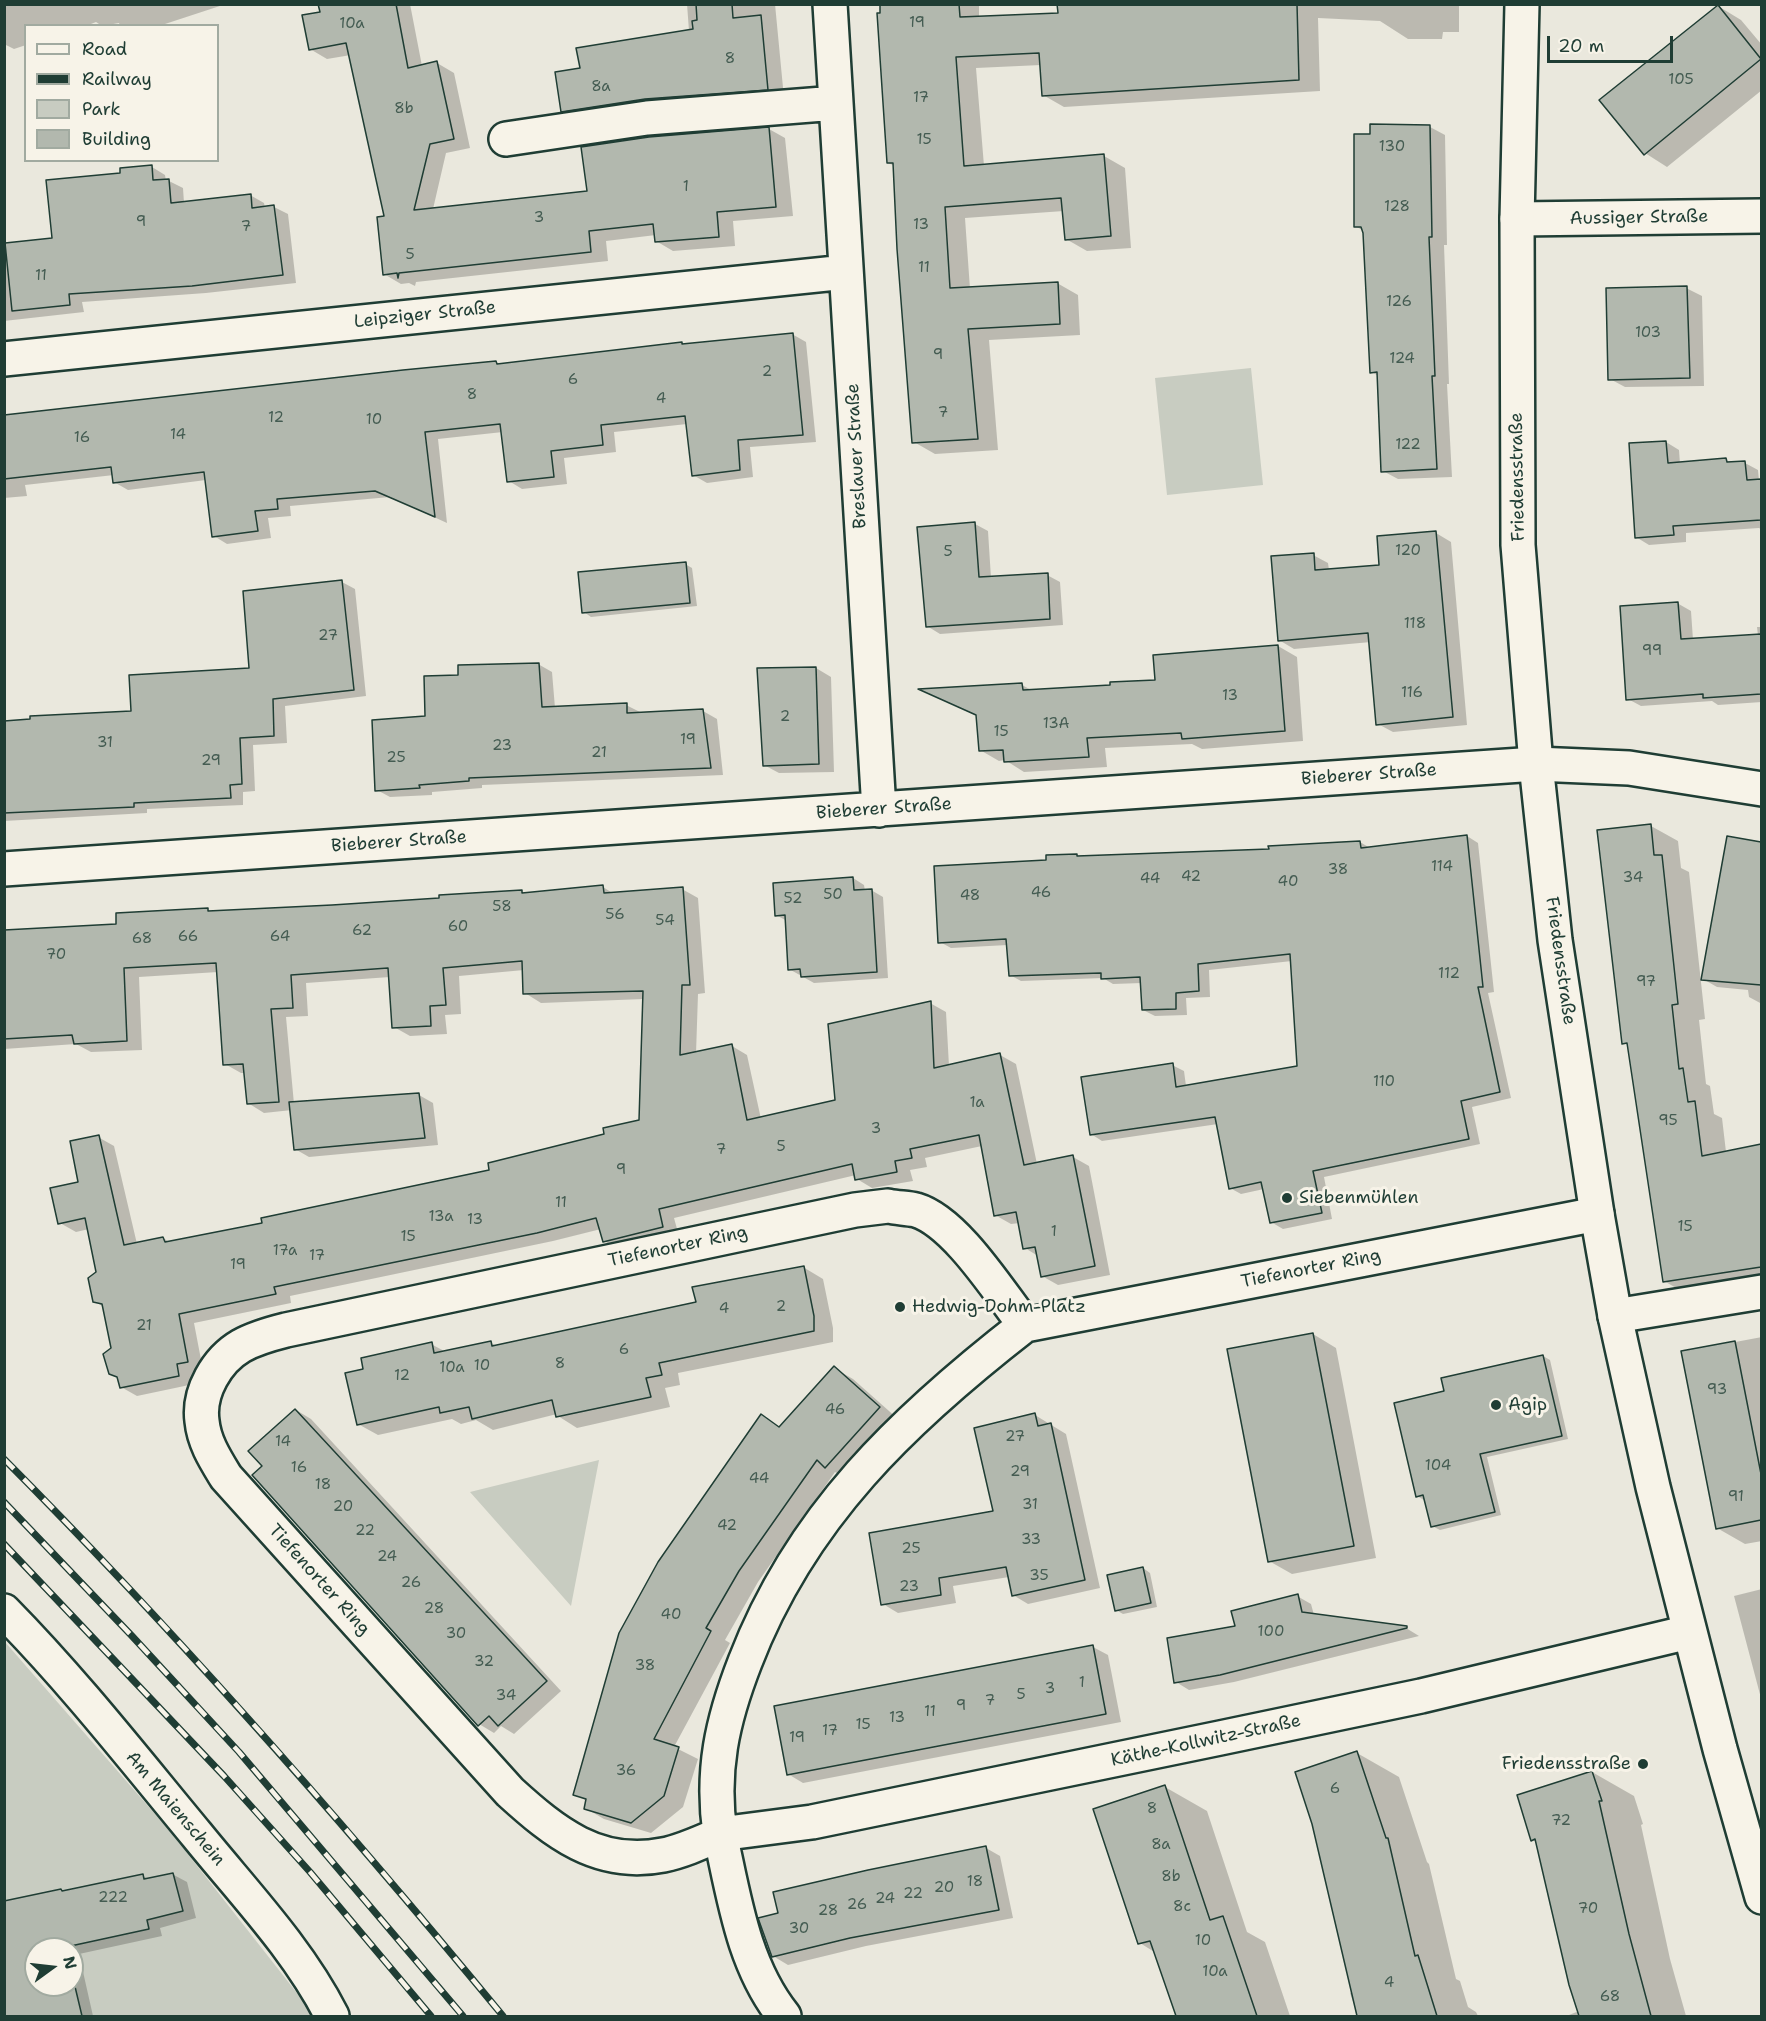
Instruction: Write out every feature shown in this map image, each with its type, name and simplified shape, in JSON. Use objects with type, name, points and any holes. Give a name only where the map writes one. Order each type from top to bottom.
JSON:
[{"type":"street","name":"Breslauer Straße","points":[[830,4],[879,810]]},
{"type":"street","name":"Friedensstraße","points":[[1522,4],[1516,219],[1518,545],[1536,764],[1555,940],[1615,1316],[1653,1487],[1689,1632],[1754,1845],[1761,1897]]},
{"type":"street","points":[[506,139],[647,118],[836,103]]},
{"type":"street","name":"Aussiger Straße","points":[[1516,219],[1761,216]]},
{"type":"street","name":"Leipziger Straße","points":[[4,359],[846,272]]},
{"type":"street","name":"Bieberer Straße","points":[[4,869],[1536,764],[1629,768],[1761,789]]},
{"type":"street","name":"Tiefenorter Ring","points":[[1025,1325],[967,1250],[945,1227],[933,1218],[915,1210],[888,1206],[832,1215],[259,1337],[226,1356],[216,1369],[205,1394],[201,1419],[212,1454],[226,1477],[518,1799],[543,1822],[583,1846],[633,1857],[663,1855],[720,1834],[716,1795],[717,1764],[731,1700],[751,1645],[778,1589],[817,1527],[875,1456],[972,1366],[1025,1325],[1597,1214]]},
{"type":"street","points":[[1615,1316],[1761,1292]]},
{"type":"street","name":"Am Maienschein","points":[[4,1611],[82,1696],[286,1942],[320,1993],[332,2016]]},
{"type":"street","name":"Käthe-Kollwitz-Straße","points":[[720,1834],[812,1822],[1220,1738],[1421,1696],[1689,1632]]},
{"type":"street","points":[[720,1834],[743,1932],[755,1967],[771,2001],[784,2016]]},
{"type":"green space","points":[[1251,368],[1263,485],[1167,495],[1155,378]]},
{"type":"green space","points":[[599,1460],[571,1606],[470,1492]]},
{"type":"green space","points":[[5,1642],[169,1830],[304,2002],[311,2016],[5,2016]]},
{"type":"building","points":[[318,4],[396,4],[408,68],[437,61],[454,139],[430,144],[414,210],[587,191],[581,147],[649,137],[769,127],[776,207],[717,212],[719,237],[655,242],[653,224],[589,231],[591,252],[399,273],[398,278],[397,273],[383,275],[377,217],[384,216],[346,43],[309,50],[302,15],[320,12]]},
{"type":"building","points":[[696,4],[732,4],[733,18],[761,15],[768,90],[645,99],[561,112],[555,72],[580,68],[576,48],[693,29],[692,21],[697,20]]},
{"type":"building","points":[[880,4],[959,4],[960,17],[1058,13],[1057,4],[1297,4],[1299,80],[1042,96],[1039,53],[956,57],[964,166],[1104,154],[1111,236],[1065,240],[1061,198],[945,207],[950,288],[1058,282],[1060,324],[968,329],[978,439],[912,443],[897,249],[893,163],[887,163],[877,13],[880,13]]},
{"type":"building","points":[[1718,5],[1761,59],[1644,155],[1599,100]]},
{"type":"building","points":[[1370,124],[1430,125],[1432,237],[1429,237],[1437,469],[1381,472],[1377,372],[1370,373],[1363,233],[1361,227],[1354,227],[1354,134],[1370,134]]},
{"type":"building","points":[[152,165],[153,180],[169,179],[171,203],[251,194],[252,208],[274,205],[283,275],[192,286],[69,294],[70,305],[12,311],[5,243],[52,238],[46,180],[120,173],[120,168]]},
{"type":"building","points":[[1687,286],[1690,378],[1608,380],[1606,288]]},
{"type":"building","points":[[793,333],[803,435],[738,440],[740,470],[692,476],[685,416],[601,425],[603,445],[551,451],[554,477],[507,482],[500,424],[425,432],[435,517],[375,491],[277,499],[278,509],[255,511],[258,531],[212,537],[204,472],[113,483],[111,467],[4,479],[4,415],[403,370],[496,361],[497,364],[682,342],[682,344]]},
{"type":"building","points":[[1666,441],[1668,463],[1726,458],[1727,462],[1745,461],[1747,480],[1761,479],[1761,520],[1673,526],[1674,535],[1635,538],[1629,443]]},
{"type":"building","points":[[975,522],[979,577],[1048,573],[1050,619],[926,627],[917,527]]},
{"type":"building","points":[[1436,531],[1453,717],[1376,725],[1368,633],[1278,641],[1271,556],[1314,553],[1315,570],[1379,565],[1377,536]]},
{"type":"building","points":[[686,562],[690,603],[582,613],[578,572]]},
{"type":"building","points":[[342,580],[354,690],[273,699],[274,736],[240,738],[242,784],[230,785],[231,798],[134,803],[134,807],[4,813],[4,721],[30,719],[30,716],[131,711],[129,675],[249,668],[243,591]]},
{"type":"building","points":[[1678,602],[1681,639],[1761,634],[1761,694],[1703,698],[1703,694],[1626,700],[1620,606]]},
{"type":"building","points":[[1278,645],[1285,731],[1182,739],[1181,733],[1087,738],[1089,757],[1004,762],[1003,750],[979,751],[976,715],[918,689],[1022,683],[1023,690],[1155,680],[1153,655]]},
{"type":"building","points":[[539,663],[542,707],[627,703],[627,713],[703,709],[711,768],[469,778],[469,781],[419,785],[420,788],[375,791],[372,720],[425,716],[424,676],[458,675],[458,665]]},
{"type":"building","points":[[816,667],[819,764],[763,766],[757,668]]},
{"type":"building","points":[[1651,824],[1654,855],[1662,855],[1678,1004],[1672,1005],[1679,1069],[1683,1068],[1688,1102],[1695,1101],[1702,1156],[1761,1144],[1761,1267],[1663,1282],[1627,1043],[1622,1044],[1597,830]]},
{"type":"building","points":[[1467,835],[1483,987],[1478,987],[1500,1092],[1461,1101],[1469,1139],[1313,1171],[1322,1213],[1270,1223],[1261,1182],[1229,1189],[1215,1117],[1090,1135],[1081,1077],[1173,1063],[1176,1087],[1297,1066],[1290,954],[1198,964],[1199,991],[1176,993],[1176,1009],[1142,1010],[1140,977],[1101,979],[1101,973],[1009,976],[1006,939],[938,943],[934,866],[1046,860],[1046,855],[1077,854],[1077,856],[1269,849],[1268,846],[1360,841],[1361,848]]},
{"type":"building","points":[[1727,836],[1761,842],[1761,985],[1701,980]]},
{"type":"building","points":[[853,877],[854,890],[872,889],[877,972],[801,977],[800,969],[788,970],[785,915],[775,916],[773,883]]},
{"type":"building","points":[[603,885],[604,893],[683,887],[690,985],[682,985],[680,1055],[732,1044],[747,1120],[835,1100],[828,1024],[931,1001],[934,1068],[1000,1053],[1024,1165],[1073,1155],[1095,1266],[1041,1277],[1035,1247],[1023,1249],[1016,1212],[994,1216],[979,1135],[910,1149],[912,1158],[895,1161],[897,1172],[855,1180],[852,1164],[659,1209],[663,1227],[603,1242],[596,1218],[537,1233],[274,1287],[276,1294],[179,1314],[188,1362],[177,1364],[179,1376],[120,1388],[117,1377],[109,1374],[103,1354],[111,1348],[102,1304],[93,1302],[88,1278],[96,1272],[85,1218],[58,1224],[50,1188],[78,1182],[70,1141],[99,1135],[124,1245],[163,1237],[165,1242],[262,1223],[261,1218],[489,1170],[488,1163],[604,1134],[603,1128],[639,1120],[643,991],[523,994],[522,961],[443,968],[446,1005],[430,1006],[431,1026],[392,1028],[388,968],[291,975],[293,1008],[271,1009],[279,1102],[247,1104],[243,1064],[223,1065],[216,963],[124,968],[127,1041],[74,1044],[72,1035],[4,1039],[4,930],[116,924],[116,913],[332,905],[439,898],[439,895],[522,890],[522,893]]},
{"type":"building","points":[[419,1093],[425,1138],[294,1150],[289,1102]]},
{"type":"building","points":[[804,1266],[814,1316],[814,1331],[659,1363],[662,1375],[646,1378],[651,1397],[556,1417],[552,1400],[472,1419],[469,1407],[440,1413],[439,1407],[357,1425],[345,1373],[363,1369],[361,1358],[432,1342],[434,1353],[491,1341],[492,1346],[696,1302],[692,1287]]},
{"type":"building","points":[[1313,1333],[1354,1546],[1268,1562],[1227,1349]]},
{"type":"building","points":[[1735,1341],[1761,1474],[1761,1520],[1716,1529],[1681,1351]]},
{"type":"building","points":[[1543,1355],[1562,1436],[1480,1454],[1495,1512],[1431,1527],[1423,1495],[1416,1497],[1394,1403],[1444,1391],[1441,1378]]},
{"type":"building","points":[[834,1366],[880,1407],[825,1468],[817,1460],[739,1571],[706,1628],[711,1631],[654,1739],[679,1747],[664,1796],[631,1823],[584,1809],[586,1799],[573,1795],[619,1633],[658,1562],[761,1414],[779,1427]]},
{"type":"building","points":[[295,1409],[547,1681],[498,1726],[489,1716],[478,1726],[252,1475],[262,1466],[248,1451]]},
{"type":"building","points":[[1035,1413],[1038,1426],[1051,1423],[1085,1580],[1012,1596],[1006,1567],[939,1578],[941,1595],[881,1605],[869,1533],[993,1511],[974,1428]]},
{"type":"building","points":[[1143,1567],[1151,1603],[1115,1611],[1107,1575]]},
{"type":"building","points":[[1298,1594],[1302,1612],[1407,1626],[1407,1628],[1220,1675],[1174,1683],[1167,1638],[1235,1626],[1231,1611]]},
{"type":"building","points":[[1093,1645],[1106,1714],[787,1775],[774,1706]]},
{"type":"building","points":[[1357,1751],[1386,1838],[1388,1838],[1415,1956],[1418,1955],[1437,2016],[1357,2016],[1312,1824],[1295,1772]]},
{"type":"building","points":[[1592,1771],[1602,1801],[1599,1801],[1629,1934],[1651,2016],[1579,2016],[1569,1985],[1535,1839],[1531,1841],[1517,1795]]},
{"type":"building","points":[[1165,1785],[1210,1920],[1223,1916],[1257,2016],[1176,2016],[1150,1941],[1138,1944],[1093,1809]]},
{"type":"building","points":[[986,1846],[999,1910],[850,1938],[772,1957],[758,1918],[778,1913],[773,1892]]},
{"type":"building","points":[[173,1873],[183,1911],[147,1920],[149,1929],[84,1943],[84,1937],[24,1937],[24,1997],[77,1997],[82,2016],[4,2016],[4,1901],[143,1874],[144,1879]]},
{"type":"railway","points":[[4,1459],[134,1594],[260,1732],[503,2016]]},
{"type":"railway","points":[[4,1502],[239,1752],[463,2016]]},
{"type":"railway","points":[[4,1544],[224,1776],[310,1872],[431,2016]]},
{"type":"place","name":"Siebenmühlen","points":[[1287,1198]]},
{"type":"place","name":"Hedwig-Dohm-Platz","points":[[900,1307]]},
{"type":"place","name":"Agip","points":[[1496,1405]]},
{"type":"place","name":"Friedensstraße","points":[[1643,1764]]}]
